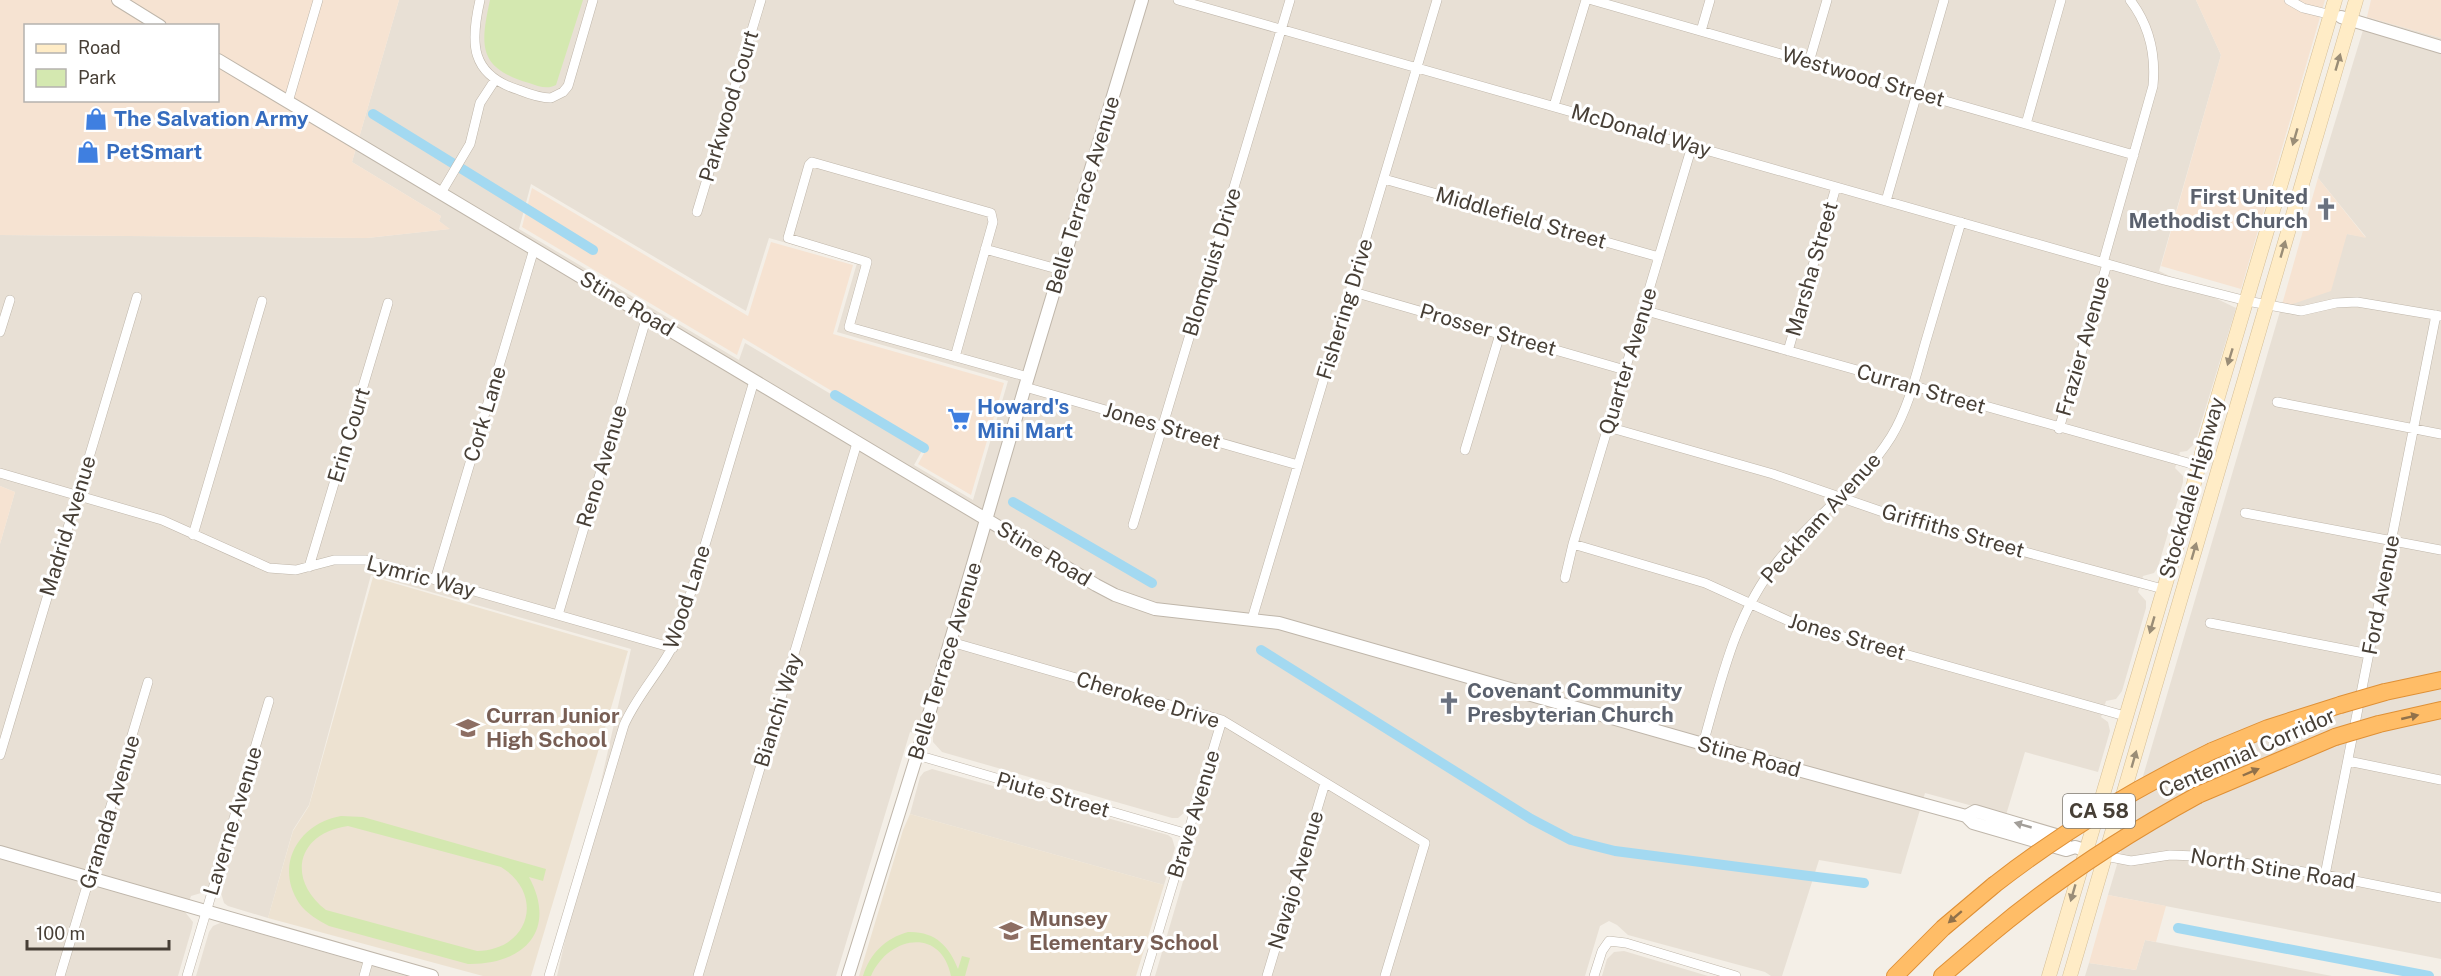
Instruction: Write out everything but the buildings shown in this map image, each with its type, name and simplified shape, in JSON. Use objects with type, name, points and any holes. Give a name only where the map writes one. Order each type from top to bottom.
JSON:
[{"type":"highway","name":"Centennial Corridor","points":[[1893,976],[1994,885],[2049,844],[2105,807],[2212,751],[2268,728],[2385,692],[2441,680]]},
{"type":"highway","name":"Centennial Corridor","points":[[1942,976],[2042,892],[2136,829],[2198,795],[2335,737],[2441,710]]},
{"type":"highway","points":[[1957,976],[1987,938]]},
{"type":"main road","name":"Stockdale Highway","points":[[2070,976],[2257,303],[2341,17],[2335,0]]},
{"type":"main road","name":"Stockdale Highway","points":[[2049,976],[2080,849],[2125,716],[2199,466],[2257,303],[2341,17],[2356,0]]},
{"type":"street","points":[[117,0],[157,24]]},
{"type":"street","points":[[288,102],[318,0]]},
{"type":"street","points":[[480,0],[474,43],[480,64],[495,80],[506,86],[543,98],[551,98],[563,92],[568,86],[593,0]]},
{"type":"street","name":"Parkwood Court","points":[[697,212],[761,0]]},
{"type":"street","name":"Belle Terrace Avenue","points":[[848,976],[917,755],[1026,382],[1142,0]]},
{"type":"street","name":"McDonald Way","points":[[1178,0],[2105,263],[2257,303],[2301,311],[2336,303],[2363,302],[2438,316]]},
{"type":"street","name":"Blomquist Drive","points":[[1133,525],[1290,0]]},
{"type":"street","name":"Fishering Drive","points":[[1252,619],[1437,0]]},
{"type":"street","points":[[1554,106],[1586,0]]},
{"type":"street","name":"Westwood Street","points":[[1592,0],[2134,155]]},
{"type":"street","points":[[1701,31],[1710,0]]},
{"type":"street","points":[[1809,62],[1827,0]]},
{"type":"street","points":[[1887,201],[1944,0]]},
{"type":"street","points":[[2026,124],[2061,0]]},
{"type":"street","name":"Frazier Avenue","points":[[2059,429],[2153,86],[2155,70],[2150,38],[2145,23],[2130,0]]},
{"type":"street","points":[[2289,0],[2303,8],[2441,47]]},
{"type":"street","name":"Stine Road","points":[[219,61],[986,520],[1096,585],[1133,602],[1177,613],[1279,623],[1703,744],[1966,816],[1975,812],[1986,814],[2069,839],[2080,849],[2105,856]]},
{"type":"street","points":[[441,193],[462,160],[474,135],[480,103],[495,80]]},
{"type":"street","name":"Quarter Avenue","points":[[1565,578],[1573,544],[1692,146]]},
{"type":"street","name":"Jones Street","points":[[985,249],[993,222],[992,213],[812,162],[807,167],[788,238],[867,262],[849,327],[955,357],[1163,427],[1298,465]]},
{"type":"street","name":"Middlefield Street","points":[[1384,179],[1659,257]]},
{"type":"street","name":"Marsha Street","points":[[1788,351],[1836,187]]},
{"type":"street","name":"Peckham Avenue","points":[[1703,744],[1731,649],[1750,603],[1762,582],[1787,550],[1880,454],[1902,415],[1913,387],[1961,222]]},
{"type":"street","name":"Cork Lane","points":[[435,580],[534,249]]},
{"type":"street","points":[[955,357],[985,249],[1061,270]]},
{"type":"street","name":"Prosser Street","points":[[1350,291],[1625,369]]},
{"type":"street","name":"Madrid Avenue","points":[[0,755],[137,297]]},
{"type":"street","points":[[0,332],[9,300]]},
{"type":"street","points":[[193,535],[262,302]]},
{"type":"street","name":"Erin Court","points":[[309,567],[388,303]]},
{"type":"street","name":"Curran Street","points":[[1643,310],[2059,429],[2199,466]]},
{"type":"street","name":"Reno Avenue","points":[[558,615],[647,316]]},
{"type":"street","name":"Ford Avenue","points":[[2325,875],[2438,316]]},
{"type":"street","points":[[1465,450],[1500,334]]},
{"type":"street","name":"Wood Lane","points":[[549,976],[624,725],[639,696],[662,667],[673,648],[754,381]]},
{"type":"street","points":[[2277,402],[2441,434]]},
{"type":"street","name":"Griffiths Street","points":[[1608,427],[1773,474],[1909,521],[2163,589]]},
{"type":"street","name":"Bianchi Way","points":[[698,976],[857,443]]},
{"type":"street","name":"Lymric Way","points":[[0,473],[162,520],[269,568],[296,570],[334,560],[366,560],[673,648]]},
{"type":"street","points":[[2245,513],[2441,550]]},
{"type":"street","name":"Jones Street","points":[[1573,544],[1694,579],[1791,622],[2125,716]]},
{"type":"street","points":[[2210,623],[2369,654]]},
{"type":"street","name":"Cherokee Drive","points":[[951,642],[1222,720],[1425,843],[1385,976]]},
{"type":"street","name":"Granada Avenue","points":[[60,976],[148,682]]},
{"type":"street","name":"Laverne Avenue","points":[[187,976],[269,701]]},
{"type":"street","name":"Brave Avenue","points":[[1145,976],[1222,720]]},
{"type":"street","name":"Piute Street","points":[[917,755],[1188,834]]},
{"type":"street","points":[[2348,760],[2441,780]]},
{"type":"street","name":"Navajo Avenue","points":[[1267,976],[1325,783]]},
{"type":"street","points":[[0,852],[432,976]]},
{"type":"street","name":"North Stine Road","points":[[2105,856],[2131,861],[2184,855],[2325,875],[2441,898]]},
{"type":"street","points":[[1594,976],[1602,951],[1609,941],[1626,943],[1736,976]]},
{"type":"street","points":[[364,976],[369,958]]},
{"type":"shaded area","points":[[0,0],[399,0],[352,162],[441,216],[439,221],[450,229],[367,238],[0,235]]},
{"type":"shaded area","points":[[399,0],[2196,0],[2221,55],[2159,271],[2236,308],[2195,443],[2187,451],[2180,452],[2175,468],[2183,476],[2183,482],[2158,567],[2154,573],[2143,576],[2138,592],[2146,601],[2146,608],[2122,691],[2116,699],[2106,701],[2101,717],[2108,722],[2110,731],[2098,772],[2025,752],[2006,815],[1925,793],[1901,874],[1819,860],[1782,976],[1771,976],[1765,972],[1628,935],[1609,921],[1600,926],[1585,976],[1155,976],[1202,817],[1185,812],[1178,818],[1172,818],[942,752],[933,742],[933,735],[910,732],[836,976],[557,976],[631,649],[371,575],[309,805],[293,830],[268,918],[228,906],[224,903],[221,893],[204,888],[201,893],[191,896],[185,912],[193,922],[178,976],[0,976],[0,544],[15,492],[0,486],[0,235],[367,238],[449,229],[439,221],[441,216],[352,162]],"holes":[[[531,184],[746,311],[769,238],[857,263],[837,332],[1008,381],[973,500],[914,465],[923,449],[745,343],[739,360],[519,229]]]},
{"type":"shaded area","points":[[2196,0],[2325,0],[2241,289],[2161,266],[2221,55]]},
{"type":"shaded area","points":[[2371,0],[2441,0],[2441,38],[2367,17]]},
{"type":"shaded area","points":[[2367,17],[2441,38],[2441,959],[2108,895],[2281,308],[2347,234],[2366,237],[2318,178]]},
{"type":"shaded area","points":[[2318,178],[2366,238],[2347,234],[2331,291],[2281,308]]},
{"type":"shaded area","points":[[532,188],[748,316],[771,242],[853,265],[833,334],[1004,383],[971,495],[918,464],[927,448],[743,338],[737,355],[522,227]]},
{"type":"shaded area","points":[[0,486],[15,492],[0,544]]},
{"type":"shaded area","name":"Curran Junior High School","points":[[373,577],[628,651],[531,976],[483,976],[268,918],[293,831],[309,806]]},
{"type":"shaded area","points":[[932,769],[1168,835],[1172,838],[1175,848],[1164,885],[910,814],[920,777],[924,772]]},
{"type":"shaded area","name":"Munsey Elementary School","points":[[910,814],[1164,885],[1136,976],[859,976],[903,830]]},
{"type":"shaded area","points":[[2108,895],[2166,906],[2156,942],[2145,940],[2136,970],[2089,963]]},
{"type":"shaded area","points":[[220,923],[406,976],[196,976],[209,932],[213,926]]},
{"type":"shaded area","points":[[2145,940],[2332,976],[2085,976],[2089,963],[2136,970]]},
{"type":"shaded area","points":[[1624,951],[1708,976],[1602,976],[1607,959],[1614,952]]},
{"type":"green space","points":[[490,0],[583,0],[556,85],[539,86],[512,77],[492,62],[484,43]]},
{"type":"green space","points":[[341,816],[363,817],[546,869],[543,881],[529,877],[537,896],[539,914],[537,929],[530,941],[519,951],[488,963],[468,964],[329,926],[309,914],[299,903],[292,889],[289,874],[290,861],[295,848],[313,827]],"holes":[[[348,826],[501,867],[515,878],[523,891],[527,905],[525,919],[519,931],[509,941],[495,948],[477,951],[326,910],[313,898],[305,885],[302,872],[303,859],[308,847],[317,838],[331,830]]]},
{"type":"green space","points":[[908,932],[926,934],[940,942],[950,953],[958,969],[962,956],[970,958],[965,976],[951,976],[945,960],[937,949],[926,943],[914,942],[901,945],[889,952],[879,962],[871,976],[863,976],[870,960],[886,942]]},
{"type":"waterway","points":[[373,114],[593,250]]},
{"type":"waterway","points":[[835,395],[924,448]]},
{"type":"waterway","points":[[1013,502],[1152,583]]},
{"type":"waterway","points":[[1261,650],[1531,819],[1571,840],[1615,851],[1864,883]]},
{"type":"waterway","points":[[2178,928],[2429,976]]},
{"type":"place","name":"The Salvation Army","points":[[96,119]]},
{"type":"place","name":"PetSmart","points":[[88,152]]},
{"type":"place","name":"First United Methodist Church","points":[[2326,209]]},
{"type":"place","name":"Howard's Mini Mart","points":[[959,419]]},
{"type":"place","name":"Covenant Community Presbyterian Church","points":[[1449,703]]},
{"type":"place","name":"Curran Junior High School","points":[[468,728]]},
{"type":"place","name":"Munsey Elementary School","points":[[1011,931]]}]
